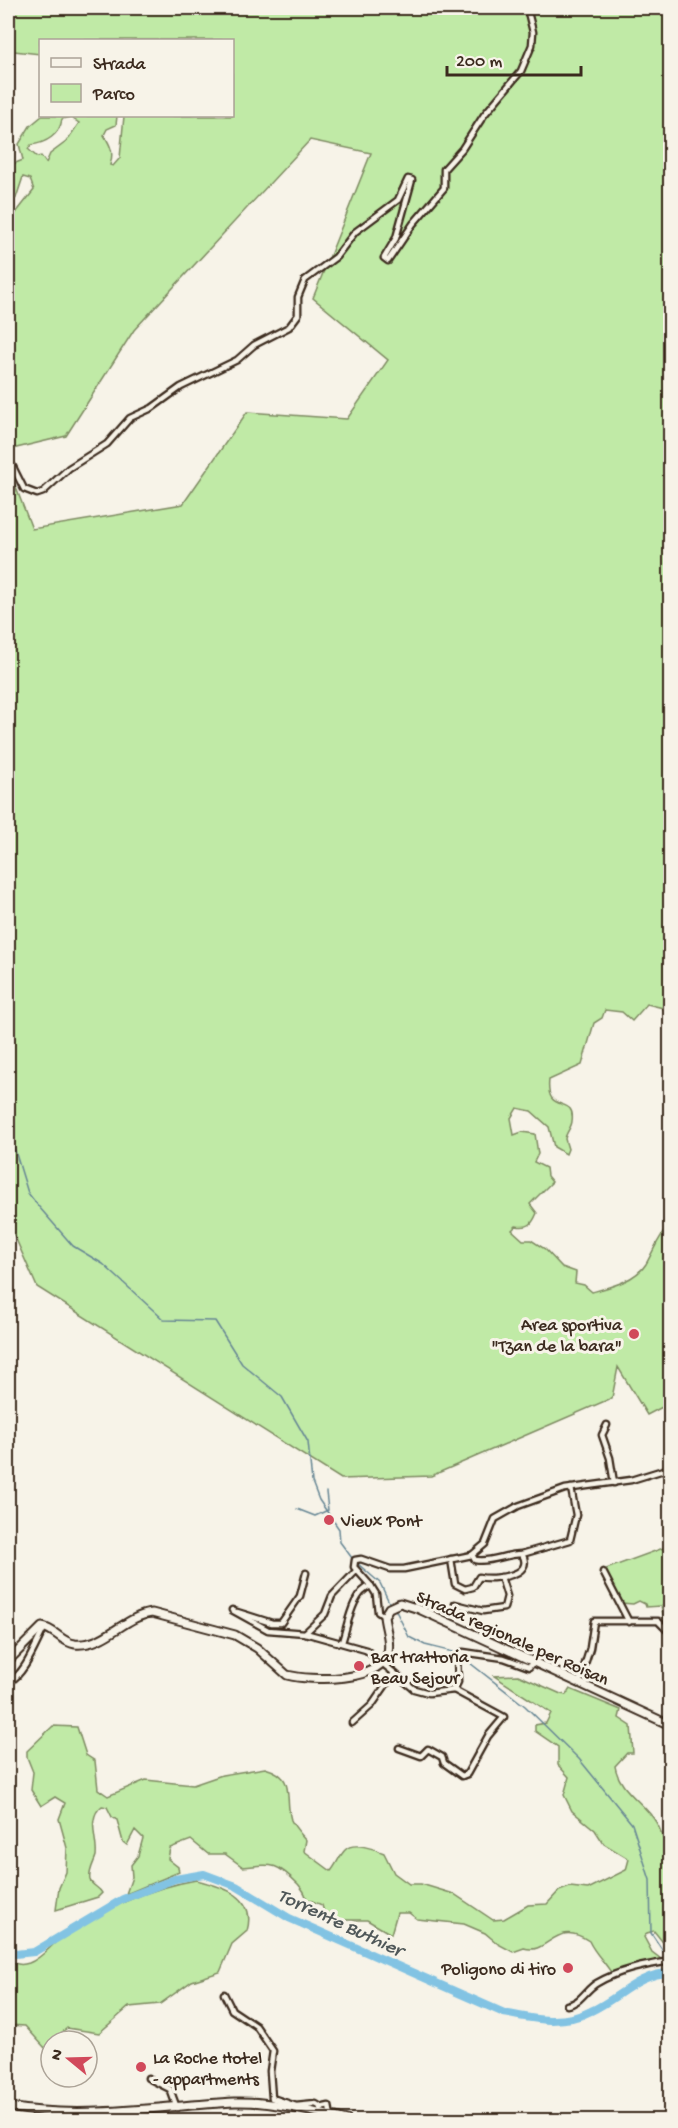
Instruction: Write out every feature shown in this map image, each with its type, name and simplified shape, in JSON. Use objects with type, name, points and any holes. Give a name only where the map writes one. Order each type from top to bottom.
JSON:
[{"type":"main road","name":"Strada regionale per Roisan","points":[[384,1616],[392,1606],[406,1604],[670,1725]]},
{"type":"main road","points":[[8,1660],[21,1650],[39,1628],[45,1627],[68,1642],[86,1644],[94,1642],[140,1616],[156,1613],[235,1635],[258,1648],[287,1675],[302,1677],[360,1675],[382,1664],[389,1650],[384,1616]]},
{"type":"main road","points":[[8,2107],[82,2114],[236,2102],[320,2110],[347,2121]]},
{"type":"street","points":[[8,461],[14,467],[24,489],[37,494],[43,492],[69,468],[107,444],[130,418],[152,408],[181,387],[237,360],[254,345],[289,327],[298,315],[298,297],[305,280],[336,257],[355,231],[398,200],[408,179],[412,180],[403,221],[384,258],[388,261],[392,258],[413,224],[444,188],[444,168],[462,149],[484,115],[521,71],[532,45],[533,32],[527,8]]},
{"type":"street","points":[[607,1425],[602,1435],[610,1458],[614,1483]]},
{"type":"street","points":[[384,1616],[378,1612],[376,1594],[353,1565],[357,1559],[399,1569],[472,1555],[483,1547],[492,1523],[499,1515],[573,1487],[614,1483],[670,1468]]},
{"type":"street","points":[[472,1555],[475,1560],[482,1561],[504,1554],[522,1554],[570,1540],[576,1515],[573,1487]]},
{"type":"street","points":[[451,1559],[455,1584],[465,1589],[473,1587],[478,1577],[501,1577],[521,1571],[525,1560],[522,1554]]},
{"type":"street","points":[[305,1633],[326,1614],[332,1596],[356,1571]]},
{"type":"street","points":[[603,1572],[629,1622]]},
{"type":"street","points":[[306,1573],[300,1596],[281,1623],[264,1622],[232,1610],[264,1629],[305,1633],[366,1650],[410,1686],[422,1692],[454,1690],[504,1717],[488,1736],[467,1774],[462,1776],[444,1763],[442,1757],[428,1749],[421,1756],[399,1748]]},
{"type":"street","points":[[455,1604],[483,1611],[504,1608],[507,1596],[501,1577]]},
{"type":"street","points":[[342,1642],[357,1598],[363,1590],[371,1586]]},
{"type":"street","points":[[579,1683],[590,1648],[594,1621],[658,1621],[670,1633]]},
{"type":"street","points":[[8,1683],[15,1678],[27,1661],[45,1627]]},
{"type":"street","points":[[454,1690],[458,1682],[459,1655],[504,1658],[529,1668],[532,1662]]},
{"type":"street","points":[[352,1723],[372,1705],[394,1673]]},
{"type":"street","points":[[567,2005],[574,2004],[605,1979],[670,1961]]},
{"type":"street","points":[[225,1994],[232,2010],[256,2026],[273,2051],[270,2071],[272,2098],[296,2106],[316,2104],[320,2110]]},
{"type":"street","points":[[148,2078],[170,2089],[177,2108]]},
{"type":"green space","points":[[15,8],[670,8],[670,982],[666,990],[670,998],[670,1017],[666,1016],[663,1008],[647,1004],[632,1021],[622,1012],[605,1010],[602,1018],[594,1023],[582,1065],[549,1080],[551,1098],[570,1108],[572,1113],[572,1123],[565,1139],[568,1149],[566,1154],[554,1147],[549,1127],[531,1111],[517,1108],[511,1118],[514,1135],[522,1132],[535,1134],[538,1154],[534,1162],[546,1168],[547,1176],[552,1182],[530,1204],[537,1213],[532,1223],[527,1226],[516,1226],[512,1230],[523,1240],[531,1240],[545,1249],[562,1267],[576,1272],[575,1283],[584,1285],[592,1292],[629,1279],[646,1264],[670,1224],[670,1403],[647,1415],[618,1367],[612,1398],[431,1476],[341,1479],[37,1287],[8,1221],[8,467],[32,529],[183,504],[247,412],[347,419],[388,360],[313,298],[371,153],[310,140],[134,330],[66,436],[8,450],[8,223],[34,190],[30,179],[23,177],[16,198],[8,207],[8,166],[23,160],[19,144],[30,126],[41,117],[70,117],[117,117],[116,125],[107,129],[104,135],[111,150],[110,165],[113,166],[120,158],[124,117],[234,117],[234,39],[39,39],[39,54],[14,51],[11,45],[9,24]],"holes":[[[70,117],[79,123],[66,142],[50,154],[46,163],[41,156],[37,157],[28,149],[31,145],[42,142],[55,134],[62,119]]]},
{"type":"green space","points":[[670,1547],[670,1603],[664,1618],[661,1606],[646,1607],[639,1601],[633,1604],[621,1603],[605,1574],[606,1569]]},
{"type":"green space","points":[[518,1675],[561,1694],[566,1695],[570,1689],[621,1710],[619,1718],[631,1726],[633,1753],[627,1753],[615,1766],[621,1782],[656,1822],[667,1851],[671,1902],[670,1951],[654,1931],[647,1933],[644,1937],[652,1952],[661,1959],[612,1974],[589,1941],[577,1935],[560,1935],[540,1947],[524,1948],[513,1952],[498,1944],[485,1933],[464,1924],[417,1919],[409,1913],[397,1913],[391,1934],[367,1920],[329,1920],[325,1916],[322,1905],[307,1899],[298,1884],[279,1868],[268,1865],[243,1867],[225,1854],[208,1854],[191,1840],[170,1848],[168,1859],[178,1867],[179,1872],[126,1894],[132,1877],[131,1865],[138,1856],[143,1838],[135,1830],[127,1845],[123,1842],[117,1820],[112,1817],[107,1807],[102,1806],[95,1817],[96,1856],[90,1877],[91,1882],[102,1893],[98,1897],[56,1910],[59,1888],[66,1872],[67,1848],[59,1819],[65,1803],[55,1797],[41,1806],[31,1790],[33,1772],[27,1757],[27,1751],[53,1726],[77,1727],[86,1755],[95,1761],[98,1789],[108,1796],[146,1780],[193,1785],[222,1775],[265,1768],[275,1772],[285,1782],[291,1820],[306,1840],[304,1851],[331,1871],[349,1847],[370,1848],[384,1853],[394,1873],[409,1884],[421,1884],[454,1894],[493,1920],[504,1919],[528,1905],[547,1904],[559,1891],[570,1887],[588,1889],[626,1870],[629,1859],[604,1844],[595,1830],[572,1811],[564,1795],[569,1777],[558,1765],[558,1747],[535,1731],[535,1725],[546,1723],[551,1713],[494,1676]]},
{"type":"green space","points":[[196,1880],[217,1886],[236,1895],[247,1909],[249,1919],[247,1931],[232,1944],[220,1972],[192,1981],[160,2004],[129,2007],[99,2033],[99,2029],[39,2029],[39,2041],[25,2026],[8,2025],[8,1959],[18,1964],[29,1963],[76,1928],[108,1909],[143,1894]]},
{"type":"waterway","points":[[8,1128],[28,1193],[73,1246],[103,1264],[164,1320],[215,1321],[242,1364],[282,1397],[308,1442],[312,1482],[319,1500],[339,1529],[340,1542],[352,1558]]},
{"type":"waterway","points":[[297,1509],[315,1516],[328,1510],[326,1492]]},
{"type":"waterway","points":[[358,1564],[380,1583],[390,1604]]},
{"type":"waterway","points":[[395,1609],[409,1637],[425,1645],[457,1653]]},
{"type":"waterway","points":[[461,1656],[525,1706],[579,1759],[632,1824],[650,1880],[651,1933],[669,1960]]},
{"type":"waterway","name":"Torrente Buthier","points":[[8,1944],[15,1954],[34,1952],[123,1899],[175,1879],[204,1874],[236,1886],[289,1918],[504,2013],[548,2020],[580,2016],[648,1977],[670,1973]]},
{"type":"place","name":"Area sportiva \"Tzan de la bara\"","points":[[634,1334]]},
{"type":"place","name":"Vieux Pont","points":[[329,1520]]},
{"type":"place","name":"Bar trattoria Beau Sejour","points":[[359,1666]]},
{"type":"place","name":"Poligono di tiro","points":[[568,1968]]},
{"type":"place","name":"La Roche Hotel - appartments","points":[[141,2067]]}]
